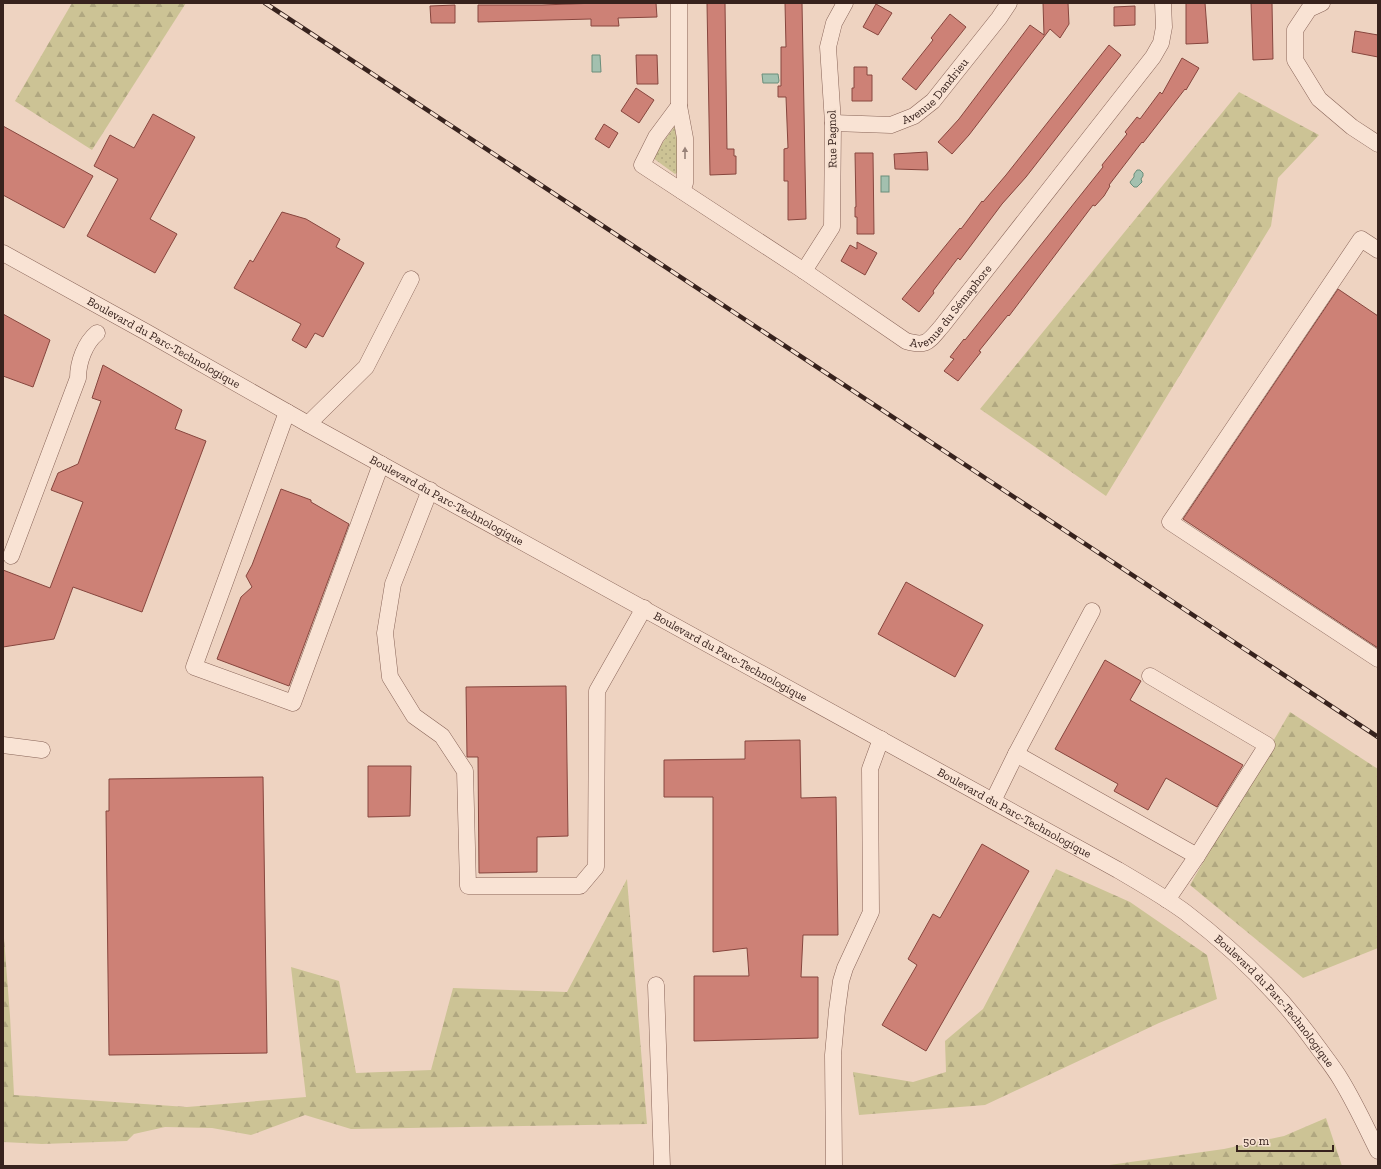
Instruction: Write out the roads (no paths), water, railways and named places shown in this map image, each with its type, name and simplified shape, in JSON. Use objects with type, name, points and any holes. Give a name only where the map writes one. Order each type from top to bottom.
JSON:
[{"type":"street","points":[[680,3],[679,106],[685,138],[685,183],[682,191]]},
{"type":"street","name":"Rue Pagnol","points":[[804,271],[832,227],[833,123],[828,47],[834,23],[845,3]]},
{"type":"street","name":"Avenue Dandrieu","points":[[833,123],[891,125],[914,116],[933,101],[999,18],[1009,3]]},
{"type":"street","name":"Avenue du Sémaphore","points":[[679,106],[656,137],[642,164],[804,271],[906,341],[918,345],[926,342],[942,326],[1153,57],[1161,43],[1164,27],[1163,3]]},
{"type":"street","points":[[1322,3],[1309,9],[1295,30],[1295,60],[1319,99],[1352,127],[1378,144]]},
{"type":"street","points":[[1378,250],[1361,239],[1170,522],[1378,659]]},
{"type":"street","name":"Boulevard du Parc-Technologique","points":[[3,253],[308,424],[993,800],[1118,870],[1184,911],[1217,937],[1250,968],[1281,1000],[1306,1030],[1341,1079],[1378,1150]]},
{"type":"street","points":[[308,424],[366,367],[411,279]]},
{"type":"street","points":[[11,556],[78,378],[86,373],[90,367],[98,346],[96,333],[104,309]]},
{"type":"street","points":[[287,412],[194,667],[293,704],[382,464]]},
{"type":"street","points":[[430,490],[393,584],[385,634],[390,677],[414,716],[442,736],[466,771],[468,886],[580,886],[596,867],[597,691],[644,608]]},
{"type":"street","points":[[993,800],[1092,611]]},
{"type":"street","points":[[1150,676],[1267,745],[1197,856],[1167,900]]},
{"type":"street","points":[[834,1166],[833,1055],[837,1010],[841,981],[871,912],[870,769],[881,739]]},
{"type":"street","points":[[3,745],[42,750]]},
{"type":"street","points":[[1016,754],[1197,856]]},
{"type":"street","points":[[656,984],[662,1166]]},
{"type":"railway","points":[[265,3],[1378,737]]}]
